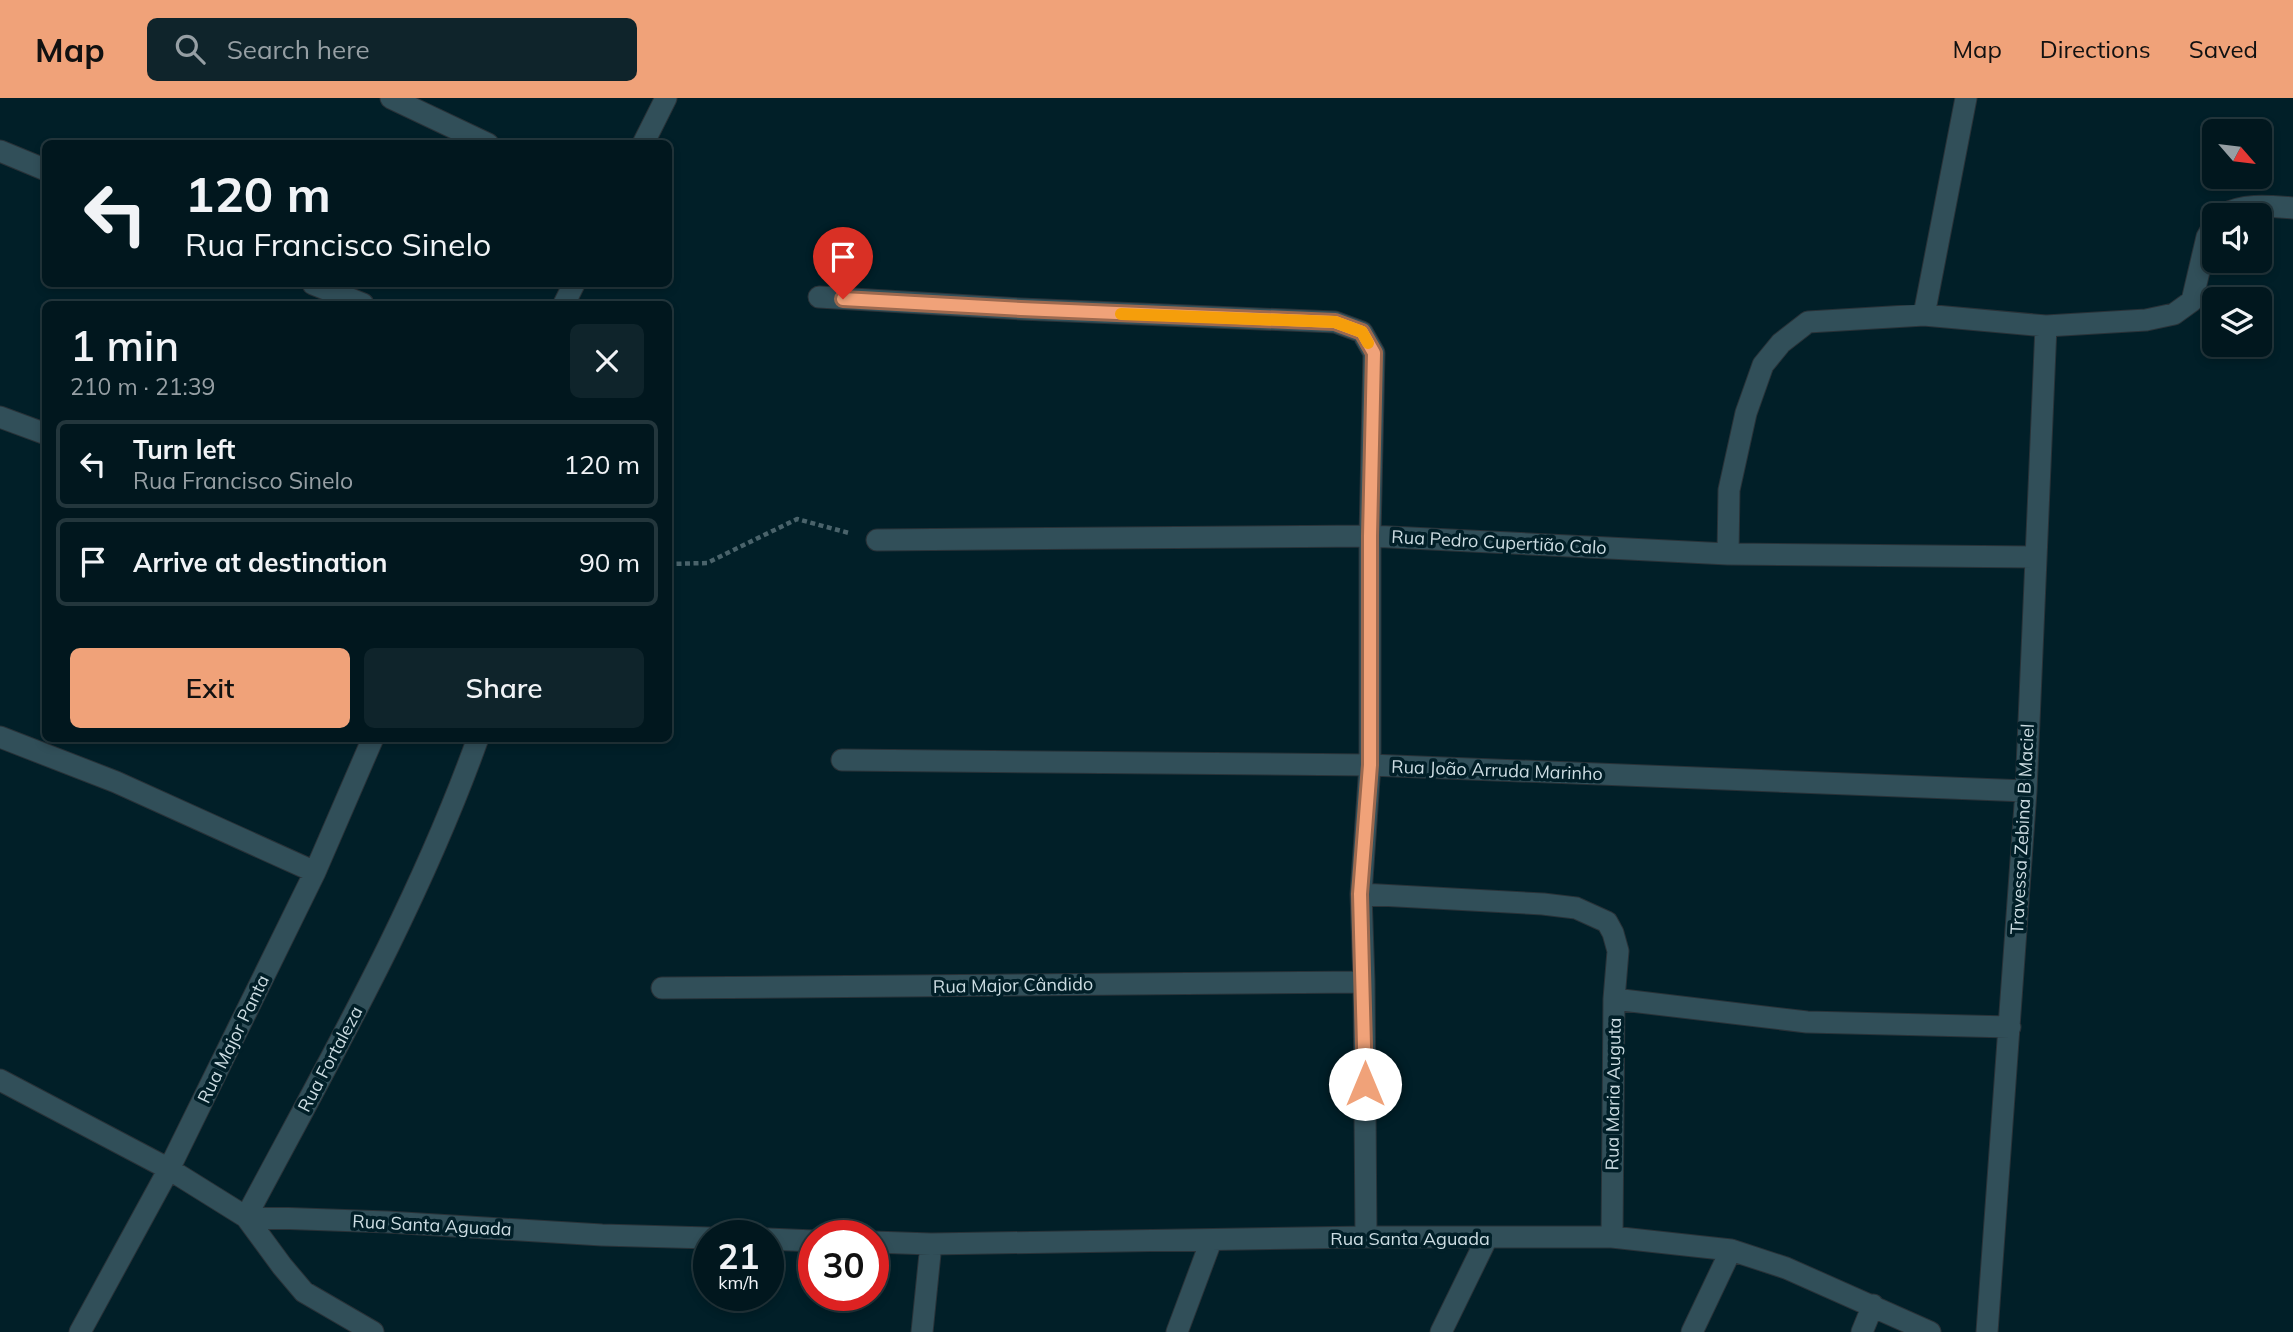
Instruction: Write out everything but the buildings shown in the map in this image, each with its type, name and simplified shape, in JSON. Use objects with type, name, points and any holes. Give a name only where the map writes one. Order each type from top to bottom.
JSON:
[{"type":"street","points":[[391,98],[480,140]]},
{"type":"street","points":[[645,140],[666,98]]},
{"type":"street","points":[[1924,315],[1966,98]]},
{"type":"street","points":[[0,151],[42,168]]},
{"type":"street","points":[[2272,206],[2293,208]]},
{"type":"street","points":[[1728,554],[1729,490],[1746,413],[1763,365],[1781,343],[1808,322],[1924,315],[2046,326],[2147,320],[2174,314],[2192,301],[2202,258]]},
{"type":"street","points":[[320,287],[356,301]]},
{"type":"street","points":[[820,298],[1335,322],[1362,332],[1374,353],[1370,536],[1370,765],[1360,894],[1364,982],[1366,1237]]},
{"type":"street","name":"Travessa Zebina B Maciel","points":[[1987,1332],[2025,791],[2046,326]]},
{"type":"street","points":[[0,417],[42,433]]},
{"type":"street","name":"Rua Pedro Cupertião Calo","points":[[877,540],[1370,536],[1728,554],[2036,557]]},
{"type":"street","points":[[0,737],[116,782],[315,872]]},
{"type":"street","name":"Rua Major Panta","points":[[80,1332],[169,1169],[315,872],[371,742]]},
{"type":"street","name":"Rua Fortaleza","points":[[246,1217],[377,970],[455,803],[477,742]]},
{"type":"street","name":"Rua João Arruda Marinho","points":[[842,760],[1370,765],[2025,791]]},
{"type":"street","name":"Rua Maria Auguta","points":[[1360,894],[1543,904],[1576,908],[1607,922],[1618,950],[1612,1237]]},
{"type":"street","name":"Rua Major Cândido","points":[[662,988],[1364,982]]},
{"type":"street","points":[[1615,999],[1807,1022],[2010,1027]]},
{"type":"street","name":"Rua Santa Aguada","points":[[0,1080],[169,1169],[246,1217],[693,1238]]},
{"type":"street","points":[[246,1217],[304,1292],[373,1332]]},
{"type":"street","name":"Rua Santa Aguada","points":[[889,1243],[1612,1237],[1731,1250],[1786,1268],[1930,1332]]},
{"type":"street","points":[[1441,1332],[1487,1238]]},
{"type":"street","points":[[1177,1332],[1211,1241]]},
{"type":"street","points":[[922,1332],[931,1244]]},
{"type":"street","points":[[1692,1332],[1731,1250]]},
{"type":"street","points":[[1862,1332],[1873,1305]]},
{"type":"path","points":[[672,564],[707,563],[797,519],[877,540]]},
{"type":"slow traffic","points":[[1121,314],[1335,322],[1362,332],[1368,343]]},
{"type":"route","points":[[843,299],[1335,322],[1362,332],[1374,353],[1370,536],[1370,765],[1360,894],[1365,1084]]}]
